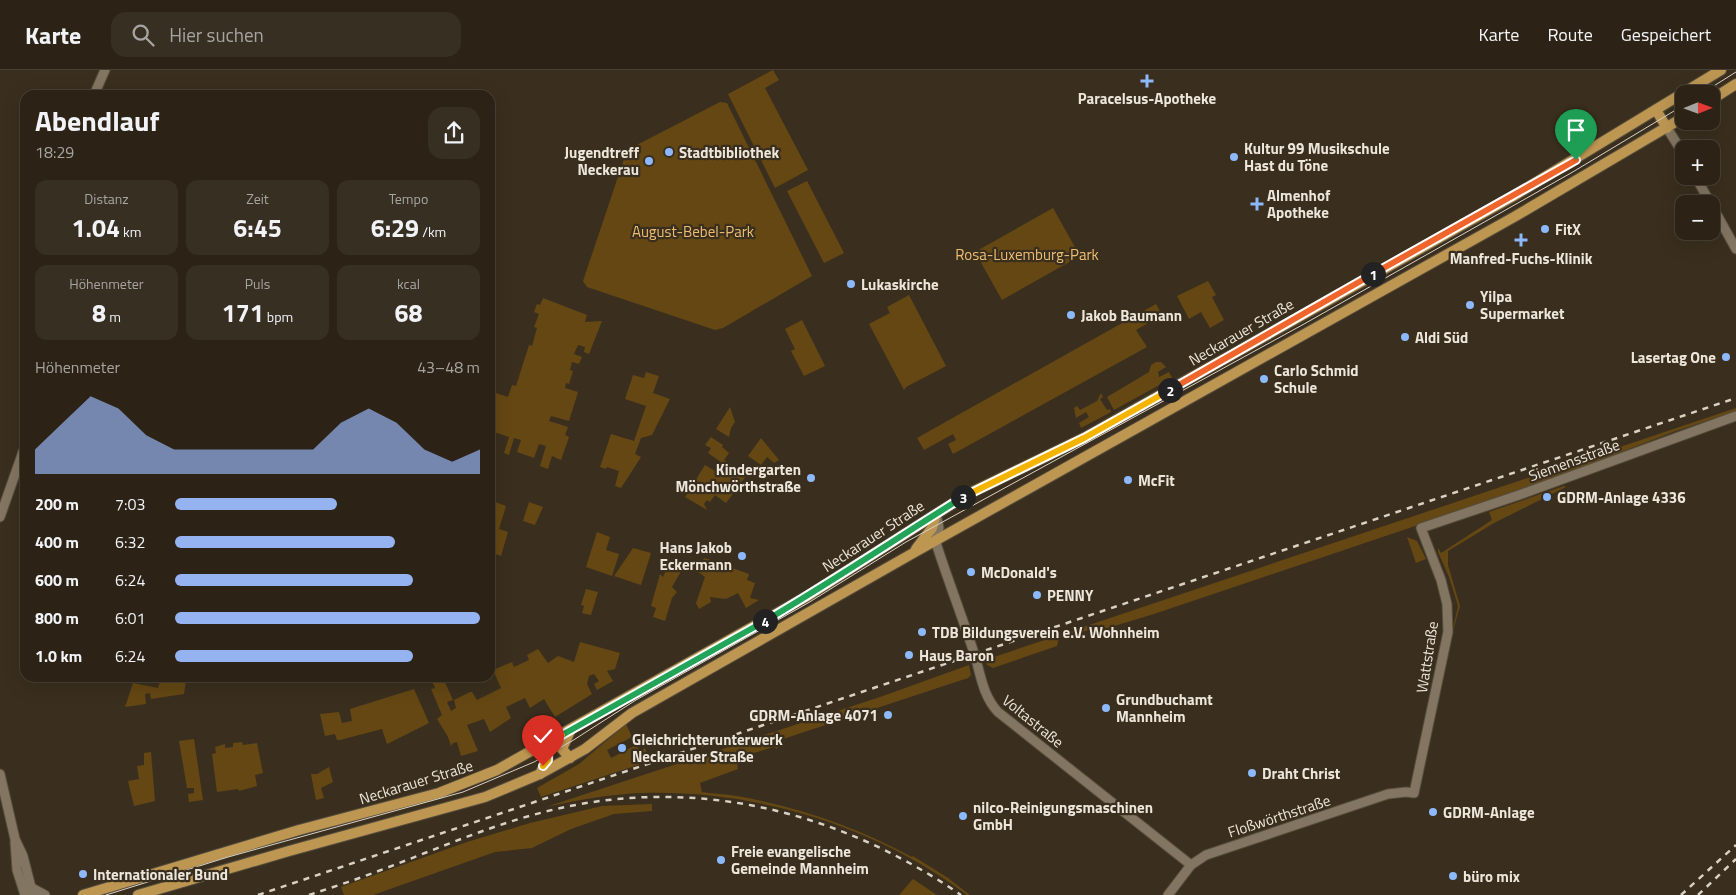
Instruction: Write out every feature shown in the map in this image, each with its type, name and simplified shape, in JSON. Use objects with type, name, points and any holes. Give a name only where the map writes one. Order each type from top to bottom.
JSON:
[{"type":"main road","name":"Neckarauer Straße","points":[[83,895],[290,833],[448,790],[486,776],[806,597],[953,503],[1084,438],[1284,326],[1314,306],[1512,197],[1721,70]]},
{"type":"main road","points":[[1720,94],[1736,84]]},
{"type":"main road","points":[[1656,110],[1667,128]]},
{"type":"main road","points":[[916,526],[935,533],[1514,217],[1675,123]]},
{"type":"main road","points":[[935,533],[953,503]]},
{"type":"main road","points":[[935,533],[936,514]]},
{"type":"main road","name":"Neckarauer Straße","points":[[138,895],[484,797],[540,774],[570,758],[632,713],[915,552],[935,533]]},
{"type":"main road","points":[[570,758],[562,749],[571,730]]},
{"type":"main road","points":[[539,747],[547,753],[548,758],[540,774]]},
{"type":"street","points":[[96,90],[105,70]]},
{"type":"street","points":[[1667,128],[1675,141]]},
{"type":"street","points":[[1720,220],[1736,249]]},
{"type":"street","name":"Siemensstraße","points":[[1421,528],[1519,495],[1736,416]]},
{"type":"street","points":[[0,518],[20,460]]},
{"type":"street","name":"Wattstraße","points":[[1414,794],[1448,632],[1447,604],[1441,580],[1421,528]]},
{"type":"street","name":"Voltastraße","points":[[935,533],[990,704],[1191,865]]},
{"type":"street","points":[[0,774],[15,839],[24,856],[33,892],[44,895]]},
{"type":"street","name":"Floßwörthstraße","points":[[1168,895],[1191,865],[1206,854],[1388,794],[1406,792],[1414,794]]},
{"type":"street","points":[[15,839],[14,853],[22,893]]},
{"type":"green space","points":[[773,70],[779,80],[765,88],[808,170],[775,188],[728,94]]},
{"type":"green space","name":"August-Bebel-Park","points":[[720,102],[727,103],[812,276],[723,328],[715,330],[587,287],[583,281],[627,150]]},
{"type":"green space","points":[[807,181],[844,253],[824,263],[787,191]]},
{"type":"green space","name":"Rosa-Luxemburg-Park","points":[[1053,208],[1080,256],[1002,300],[975,252]]},
{"type":"green space","points":[[1208,281],[1216,295],[1212,297],[1224,320],[1210,328],[1201,312],[1189,319],[1177,296]]},
{"type":"green space","points":[[909,295],[946,366],[906,387],[904,390],[869,324],[890,313],[887,307]]},
{"type":"green space","points":[[543,298],[587,315],[585,322],[602,321],[589,354],[584,352],[585,347],[578,345],[574,354],[582,357],[579,364],[572,362],[570,370],[573,371],[569,384],[566,383],[565,388],[578,392],[569,421],[551,416],[549,421],[568,427],[565,435],[569,437],[561,460],[552,456],[548,469],[540,466],[546,446],[539,444],[534,458],[517,452],[521,440],[514,438],[509,455],[504,453],[509,437],[495,432],[495,393],[508,397],[512,385],[516,386],[529,345],[532,346],[537,328],[534,327],[539,314],[534,312],[537,304],[540,305]]},
{"type":"green space","points":[[1156,304],[1162,315],[1136,330],[1147,347],[953,454],[948,444],[956,440],[953,434],[924,450],[917,438]]},
{"type":"green space","points":[[802,320],[825,366],[804,376],[791,351],[795,349],[785,329]]},
{"type":"green space","points":[[1161,362],[1166,367],[1158,372],[1159,377],[1169,372],[1172,378],[1114,410],[1107,397],[1149,372],[1151,365]]},
{"type":"green space","points":[[646,372],[659,376],[653,393],[670,399],[652,435],[641,438],[635,454],[641,457],[621,488],[615,486],[619,471],[600,467],[611,434],[634,441],[646,406],[625,399],[633,375],[644,378]]},
{"type":"green space","points":[[1101,393],[1103,397],[1100,399],[1107,410],[1110,409],[1111,412],[1081,428],[1079,423],[1089,417],[1086,412],[1076,418],[1074,408],[1077,406],[1080,410],[1097,401]]},
{"type":"green space","points":[[730,407],[735,422],[729,437],[716,429]]},
{"type":"green space","points":[[1736,408],[1736,411],[1673,432],[1528,488],[1154,614],[1091,633],[1089,630],[1059,638],[1057,646],[993,668],[987,665],[985,660]]},
{"type":"green space","points":[[711,437],[723,445],[722,447],[729,453],[724,460],[746,476],[726,503],[715,495],[710,502],[707,500],[704,504],[707,510],[685,497],[705,465],[715,471],[721,462],[708,453],[711,448],[705,445]]},
{"type":"green space","points":[[761,438],[779,460],[774,463],[767,457],[761,465],[748,456]]},
{"type":"green space","points":[[1564,486],[1566,487],[1494,523],[1448,551],[1448,565],[1460,606],[1451,638],[1458,606],[1438,548],[1441,553],[1492,520],[1489,512]]},
{"type":"green space","points":[[495,502],[506,506],[499,529],[508,532],[501,556],[495,554]]},
{"type":"green space","points":[[529,502],[543,507],[535,525],[523,521]]},
{"type":"green space","points":[[597,532],[610,537],[606,550],[619,554],[612,576],[586,567]]},
{"type":"green space","points":[[1407,537],[1417,541],[1426,559],[1416,563]]},
{"type":"green space","points":[[633,548],[651,553],[641,585],[614,576]]},
{"type":"green space","points":[[704,558],[711,560],[710,563],[713,561],[749,574],[747,580],[755,583],[750,598],[759,600],[746,608],[738,593],[726,599],[710,597],[711,602],[699,609],[696,603],[705,577],[697,571]]},
{"type":"green space","points":[[670,562],[684,566],[672,587],[677,592],[672,598],[665,621],[653,617],[656,608],[651,606],[660,574],[663,577]]},
{"type":"green space","points":[[586,589],[598,592],[591,615],[582,613],[584,606],[581,605]]},
{"type":"green space","points":[[580,642],[620,653],[615,669],[607,671],[613,681],[597,690],[594,684],[599,681],[594,674],[589,676],[587,684],[592,694],[555,717],[544,699],[530,708],[525,698],[506,707],[511,718],[490,732],[484,719],[467,725],[478,751],[461,756],[457,742],[451,746],[437,719],[442,715],[431,689],[435,688],[432,682],[445,682],[453,700],[447,702],[451,711],[456,708],[454,700],[470,692],[472,692],[477,700],[501,688],[495,674],[495,669],[512,662],[514,667],[529,660],[527,655],[538,649],[548,663],[558,656],[574,662]]},
{"type":"green space","points":[[969,665],[971,675],[968,678],[780,740],[777,749],[774,747],[740,757],[737,762],[738,769],[700,783],[702,792],[737,796],[783,806],[849,827],[913,856],[948,878],[970,895],[967,895],[932,871],[894,850],[855,832],[814,817],[772,806],[729,798],[643,793],[594,798],[546,807],[880,697]]},
{"type":"green space","points":[[160,682],[186,682],[184,694],[151,699],[150,693],[145,694],[146,704],[125,707],[133,683],[158,688]]},
{"type":"green space","points":[[414,689],[429,723],[387,744],[382,729],[340,740],[337,740],[335,734],[325,736],[320,714],[339,712],[342,723],[352,721],[350,709]]},
{"type":"green space","points":[[626,724],[632,737],[607,750],[611,758],[636,745],[640,751],[645,748],[650,761],[541,797],[537,788],[579,764]]},
{"type":"green space","points":[[194,739],[203,800],[189,802],[188,794],[194,793],[194,788],[187,788],[179,741]]},
{"type":"green space","points":[[242,742],[243,745],[257,743],[263,773],[255,775],[257,786],[239,791],[238,789],[217,792],[212,754],[216,753],[215,747],[225,744],[225,748],[233,747],[233,743]]},
{"type":"green space","points":[[151,752],[155,801],[134,806],[128,781],[139,779],[137,766],[144,765],[144,753]]},
{"type":"green space","points":[[329,767],[333,782],[321,788],[324,798],[316,800],[311,774],[317,774]]},
{"type":"green space","points":[[652,804],[652,811],[614,814],[571,829],[532,848],[495,852],[373,895],[344,895],[341,887],[467,842],[530,823],[602,806]]},
{"type":"green space","points":[[913,879],[937,895],[899,895]]},
{"type":"tram line","points":[[1715,85],[1736,72]]},
{"type":"tram line","points":[[106,895],[228,857],[463,792],[534,762],[572,741],[636,700],[808,603],[906,542],[1304,324],[1571,173],[1675,110]]},
{"type":"railway","points":[[258,895],[1736,398]]},
{"type":"railway","points":[[309,895],[522,818],[599,801],[654,797],[708,799],[761,807],[814,821],[865,841],[914,865],[961,895]]},
{"type":"railway","points":[[1681,895],[1736,845]]},
{"type":"railway","points":[[1698,895],[1736,859]]},
{"type":"place","name":"Paracelsus-Apotheke","points":[[1147,81]]},
{"type":"place","name":"Stadtbibliothek","points":[[669,152]]},
{"type":"place","name":"Kultur 99 Musikschule Hast du Töne","points":[[1234,157]]},
{"type":"place","name":"Jugendtreff Neckerau","points":[[649,161]]},
{"type":"place","name":"Almenhof Apotheke","points":[[1257,204]]},
{"type":"place","name":"FitX","points":[[1545,229]]},
{"type":"place","name":"Manfred-Fuchs-Klinik","points":[[1521,240]]},
{"type":"place","name":"Lukaskirche","points":[[851,284]]},
{"type":"place","name":"Yilpa Supermarket","points":[[1470,305]]},
{"type":"place","name":"Jakob Baumann","points":[[1071,315]]},
{"type":"place","name":"Aldi Süd","points":[[1405,337]]},
{"type":"place","name":"Lasertag One","points":[[1726,357]]},
{"type":"place","name":"Carlo Schmid Schule","points":[[1264,379]]},
{"type":"place","name":"Kindergarten Mönchwörthstraße","points":[[811,478]]},
{"type":"place","name":"McFit","points":[[1128,480]]},
{"type":"place","name":"GDRM-Anlage 4336","points":[[1547,497]]},
{"type":"place","name":"Hans Jakob Eckermann","points":[[742,556]]},
{"type":"place","name":"McDonald's","points":[[971,572]]},
{"type":"place","name":"PENNY","points":[[1037,595]]},
{"type":"place","name":"TDB Bildungsverein e.V. Wohnheim","points":[[922,632]]},
{"type":"place","name":"Haus Baron","points":[[909,655]]},
{"type":"place","name":"Grundbuchamt Mannheim","points":[[1106,708]]},
{"type":"place","name":"GDRM-Anlage 4071","points":[[888,715]]},
{"type":"place","name":"Gleichrichterunterwerk Neckarauer Straße","points":[[622,748]]},
{"type":"place","name":"Draht Christ","points":[[1252,773]]},
{"type":"place","name":"GDRM-Anlage","points":[[1433,812]]},
{"type":"place","name":"nilco-Reinigungsmaschinen GmbH","points":[[963,816]]},
{"type":"place","name":"Freie evangelische Gemeinde Mannheim","points":[[721,860]]},
{"type":"place","name":"Internationaler Bund","points":[[83,874]]},
{"type":"place","name":"büro mix","points":[[1453,876]]},
{"type":"route","points":[[543,766],[548,760],[548,755],[539,747],[806,597],[966,495],[1084,438],[1284,326],[1314,306],[1576,160]]}]
